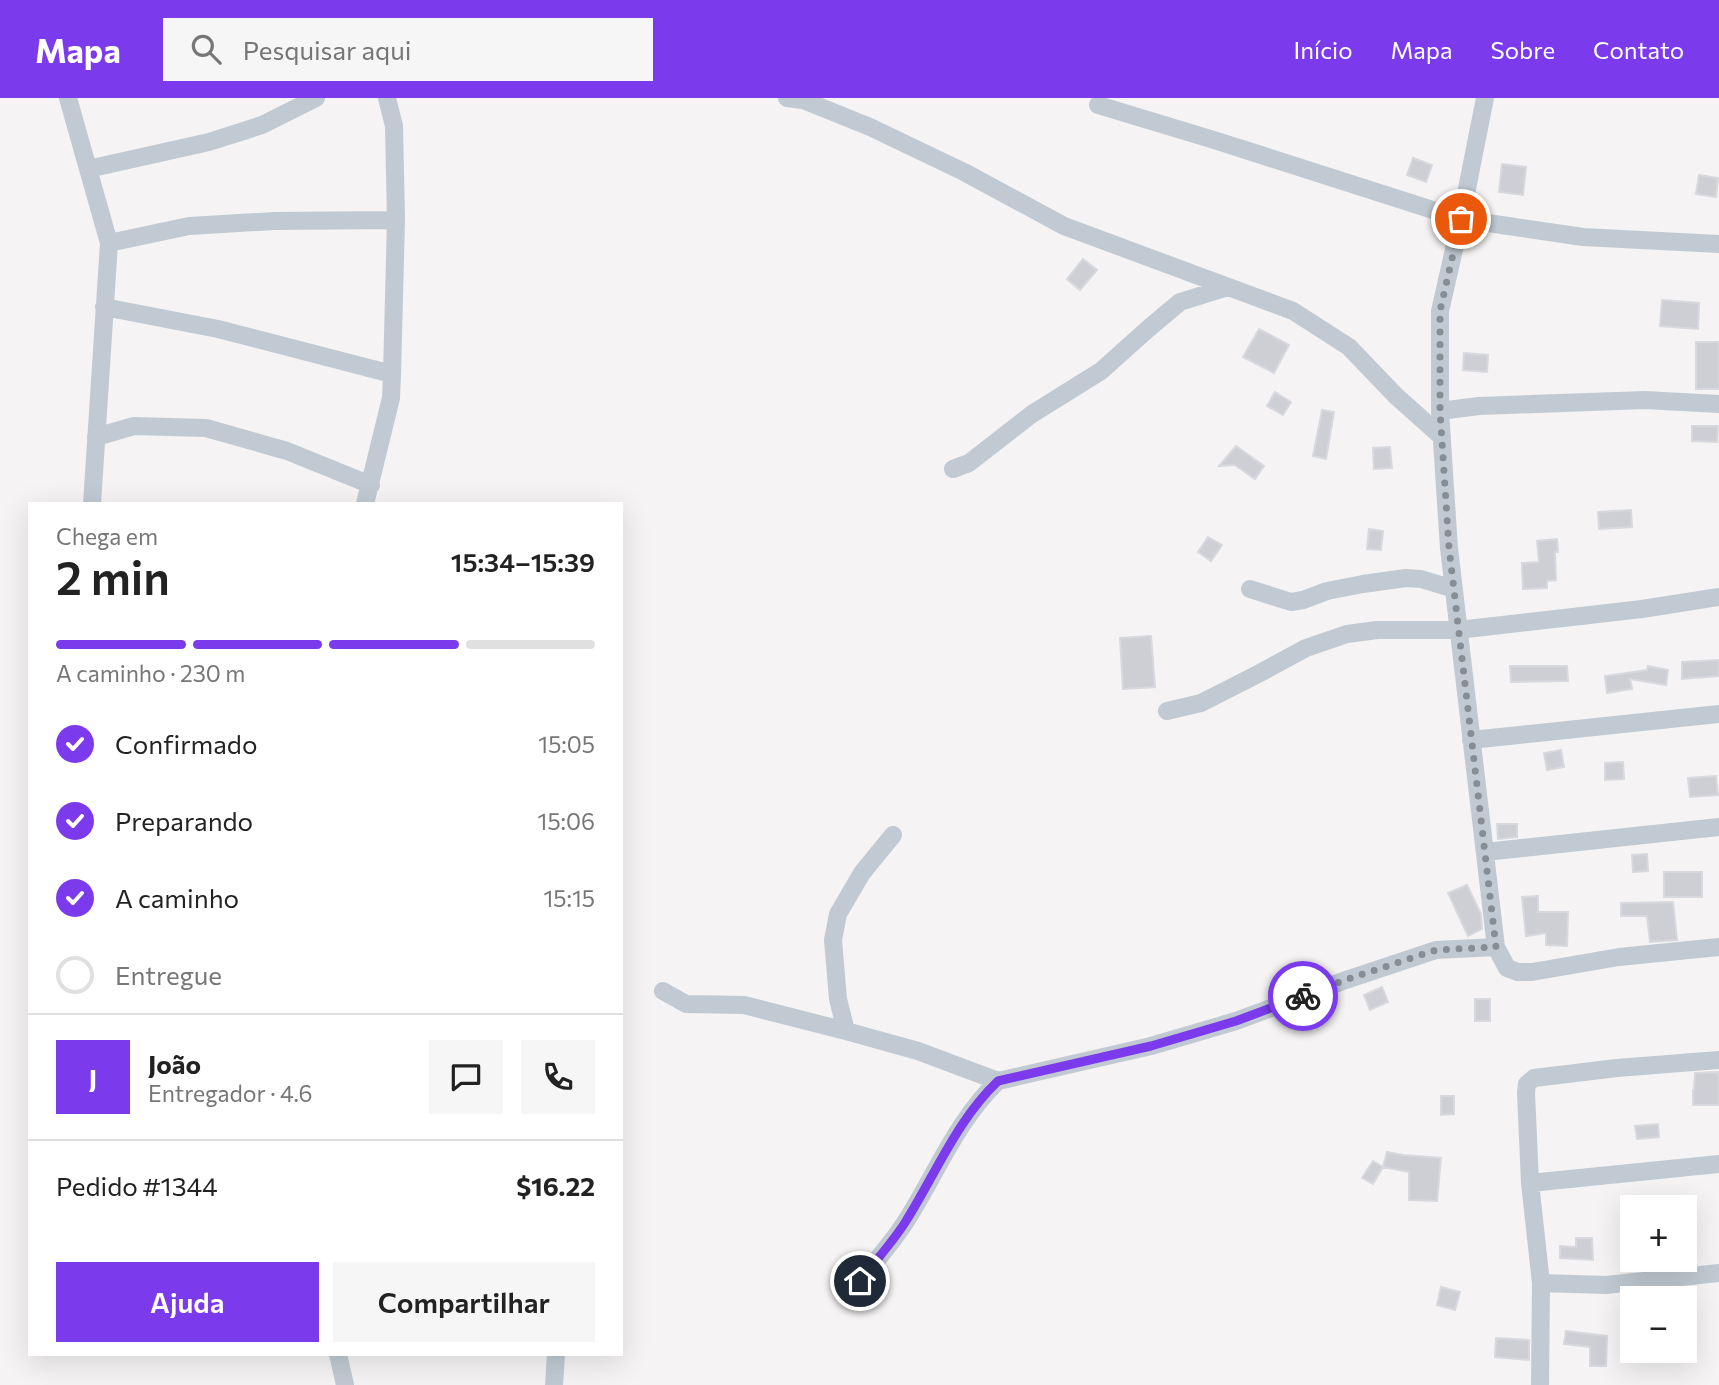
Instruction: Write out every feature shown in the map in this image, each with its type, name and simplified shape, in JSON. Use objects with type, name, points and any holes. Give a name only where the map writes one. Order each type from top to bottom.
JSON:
[{"type":"street","points":[[68,98],[109,243],[92,502]]},
{"type":"street","points":[[88,169],[209,142],[262,125],[316,98]]},
{"type":"street","points":[[366,502],[391,398],[393,374],[396,220],[394,126],[387,98]]},
{"type":"street","points":[[788,98],[803,100],[882,133],[964,172],[1064,226],[1293,311],[1349,347],[1396,396],[1442,437]]},
{"type":"street","points":[[1485,98],[1440,311],[1440,411],[1449,548],[1496,947],[1507,968],[1518,972],[1619,957],[1719,947]]},
{"type":"street","points":[[1098,106],[1461,219],[1583,237],[1719,244]]},
{"type":"street","points":[[109,243],[189,226],[274,221],[396,220]]},
{"type":"street","points":[[953,470],[970,463],[1032,414],[1101,371],[1180,302],[1228,287]]},
{"type":"street","points":[[104,307],[218,329],[393,374]]},
{"type":"street","points":[[1440,411],[1479,406],[1645,400],[1719,404]]},
{"type":"street","points":[[96,437],[134,426],[206,428],[286,451],[371,485]]},
{"type":"street","points":[[1250,589],[1291,601],[1303,600],[1327,591],[1406,578],[1421,579],[1454,589]]},
{"type":"street","points":[[1167,711],[1201,703],[1306,648],[1346,634],[1377,630],[1458,629],[1642,609],[1719,597]]},
{"type":"street","points":[[1471,740],[1719,714]]},
{"type":"street","points":[[1485,852],[1719,827]]},
{"type":"street","points":[[846,1031],[838,999],[833,940],[838,914],[863,873],[893,835]]},
{"type":"street","points":[[860,1281],[905,1222],[948,1147],[981,1098],[998,1081],[1151,1046],[1236,1021],[1342,981],[1436,950],[1496,947]]},
{"type":"street","points":[[663,991],[685,1004],[744,1005],[846,1031],[918,1051],[998,1081]]},
{"type":"street","points":[[1540,1385],[1541,1283],[1530,1183],[1527,1084],[1534,1078],[1719,1060]]},
{"type":"street","points":[[1530,1183],[1719,1164]]},
{"type":"street","points":[[1541,1283],[1606,1285],[1719,1273]]},
{"type":"street","points":[[338,1356],[345,1385]]},
{"type":"street","points":[[554,1385],[556,1356]]},
{"type":"building","points":[[1413,158],[1432,165],[1426,182],[1407,175]]},
{"type":"building","points":[[1502,164],[1526,167],[1523,195],[1499,192]]},
{"type":"building","points":[[1699,175],[1718,178],[1716,197],[1696,194]]},
{"type":"building","points":[[1083,259],[1097,270],[1080,290],[1067,279]]},
{"type":"building","points":[[1662,300],[1699,303],[1698,329],[1660,326]]},
{"type":"building","points":[[1259,329],[1289,345],[1274,373],[1243,357]]},
{"type":"building","points":[[1696,342],[1719,342],[1719,389],[1696,389]]},
{"type":"building","points":[[1464,353],[1488,355],[1487,372],[1463,370]]},
{"type":"building","points":[[1275,392],[1291,402],[1283,415],[1267,406]]},
{"type":"building","points":[[1322,410],[1334,412],[1326,459],[1313,456]]},
{"type":"building","points":[[1692,426],[1718,426],[1717,442],[1692,441]]},
{"type":"building","points":[[1236,446],[1264,466],[1255,479],[1235,465],[1219,466]]},
{"type":"building","points":[[1390,447],[1392,468],[1374,469],[1373,448]]},
{"type":"building","points":[[1631,510],[1632,527],[1599,529],[1598,512]]},
{"type":"building","points":[[1369,529],[1383,531],[1381,550],[1367,549]]},
{"type":"building","points":[[1208,537],[1222,545],[1211,561],[1198,552]]},
{"type":"building","points":[[1557,539],[1556,580],[1547,581],[1547,588],[1523,589],[1522,563],[1539,562],[1537,541]]},
{"type":"building","points":[[1151,636],[1155,687],[1123,689],[1120,638]]},
{"type":"building","points":[[1719,660],[1719,676],[1682,679],[1682,662]]},
{"type":"building","points":[[1510,666],[1567,666],[1568,681],[1511,682]]},
{"type":"building","points":[[1648,666],[1668,670],[1666,685],[1630,679],[1632,689],[1607,693],[1605,676],[1647,670]]},
{"type":"building","points":[[1561,750],[1564,767],[1547,770],[1544,753]]},
{"type":"building","points":[[1623,762],[1624,779],[1605,780],[1605,763]]},
{"type":"building","points":[[1716,776],[1718,795],[1690,797],[1688,778]]},
{"type":"building","points":[[1497,824],[1517,824],[1517,837],[1498,839]]},
{"type":"building","points":[[1647,854],[1648,871],[1633,872],[1632,855]]},
{"type":"building","points":[[1664,872],[1702,872],[1702,897],[1664,897]]},
{"type":"building","points":[[1467,885],[1481,914],[1482,929],[1468,936],[1448,893]]},
{"type":"building","points":[[1538,896],[1538,912],[1568,912],[1567,946],[1546,945],[1546,933],[1526,936],[1522,897]]},
{"type":"building","points":[[1673,902],[1677,940],[1650,942],[1647,916],[1621,916],[1621,903]]},
{"type":"building","points":[[1382,987],[1388,1002],[1370,1010],[1364,995]]},
{"type":"building","points":[[1475,999],[1490,999],[1490,1021],[1475,1021]]},
{"type":"building","points":[[1719,1072],[1719,1105],[1693,1105],[1695,1073]]},
{"type":"building","points":[[1441,1096],[1454,1096],[1454,1114],[1441,1115]]},
{"type":"building","points":[[1658,1124],[1659,1137],[1637,1139],[1635,1126]]},
{"type":"building","points":[[1387,1152],[1441,1158],[1437,1201],[1409,1200],[1409,1172],[1383,1167]]},
{"type":"building","points":[[1373,1161],[1383,1167],[1373,1184],[1362,1178]]},
{"type":"building","points":[[1576,1238],[1592,1238],[1593,1260],[1560,1258],[1560,1246],[1576,1247]]},
{"type":"building","points":[[1441,1287],[1460,1292],[1455,1310],[1437,1305]]},
{"type":"building","points":[[1566,1331],[1607,1336],[1606,1366],[1590,1366],[1590,1347],[1564,1344]]},
{"type":"building","points":[[1496,1338],[1529,1340],[1529,1360],[1495,1357]]},
{"type":"way so far","points":[[1303,996],[1436,950],[1496,947],[1449,548],[1440,411],[1440,311],[1461,219]]},
{"type":"route","points":[[860,1281],[905,1222],[948,1147],[981,1098],[998,1081],[1151,1046],[1236,1021],[1303,996]]}]
